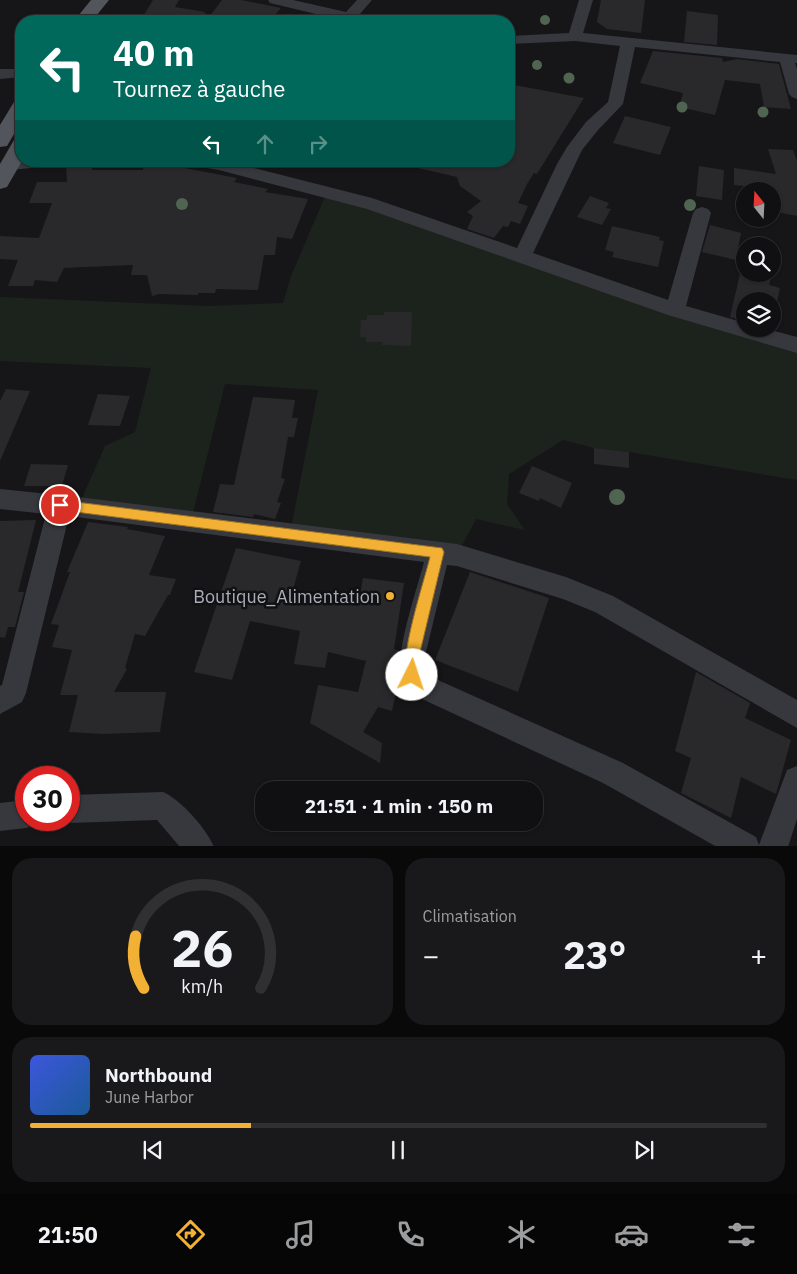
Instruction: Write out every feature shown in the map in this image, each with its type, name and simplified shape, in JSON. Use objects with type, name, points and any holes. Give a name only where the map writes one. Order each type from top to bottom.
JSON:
[{"type":"main road","points":[[88,15],[100,0]]},
{"type":"main road","points":[[104,15],[115,0]]},
{"type":"main road","points":[[0,141],[15,116]]},
{"type":"main road","points":[[0,182],[15,157]]},
{"type":"street","points":[[275,0],[337,15]]},
{"type":"street","points":[[352,15],[365,0]]},
{"type":"street","points":[[575,37],[586,0]]},
{"type":"street","points":[[515,40],[575,37],[628,44],[791,59],[797,94]]},
{"type":"street","points":[[522,258],[565,164],[575,147],[592,126],[615,104],[624,70],[628,44]]},
{"type":"street","points":[[0,74],[15,74]]},
{"type":"street","points":[[11,165],[15,165]]},
{"type":"street","points":[[227,167],[372,204],[675,310],[797,345]]},
{"type":"street","points":[[675,310],[702,212]]},
{"type":"street","points":[[0,499],[457,555],[556,585],[604,604],[797,714]]},
{"type":"street","points":[[0,701],[13,693],[60,505]]},
{"type":"street","points":[[438,552],[413,652],[412,675],[431,690],[613,773],[746,846]]},
{"type":"street","points":[[774,846],[797,780]]},
{"type":"street","points":[[80,809],[163,806],[200,846]]},
{"type":"street","points":[[0,817],[15,815]]},
{"type":"shaded area","points":[[326,194],[675,310],[736,328],[736,337],[769,337],[797,345],[797,480],[594,448],[563,440],[509,474],[507,504],[525,530],[476,519],[457,555],[290,534],[318,390],[225,384],[191,521],[78,507],[105,446],[135,432],[151,368],[0,361],[0,297],[209,306],[283,303],[291,276]]},
{"type":"building","points":[[153,0],[179,0],[175,7],[205,12],[205,15],[144,15]]},
{"type":"building","points":[[222,0],[241,0],[281,8],[275,15],[211,15]]},
{"type":"building","points":[[601,0],[645,0],[641,33],[607,29],[597,22]]},
{"type":"building","points":[[687,11],[718,15],[717,45],[684,42]]},
{"type":"building","points":[[653,51],[722,58],[723,62],[737,59],[779,64],[791,109],[764,107],[760,84],[725,80],[715,115],[679,107],[683,93],[640,83]]},
{"type":"building","points":[[515,85],[584,98],[537,174],[534,173],[527,184],[518,203],[528,206],[520,224],[511,221],[508,227],[503,226],[494,238],[467,229],[473,216],[467,212],[481,201],[460,186],[457,177],[418,168],[515,167]]},
{"type":"building","points":[[625,116],[671,127],[660,155],[613,143]]},
{"type":"building","points":[[768,149],[793,150],[797,161],[797,216],[781,213],[781,182],[736,182],[736,185],[734,185],[734,168],[776,174]]},
{"type":"building","points":[[699,166],[724,170],[722,200],[696,196]]},
{"type":"building","points":[[66,167],[92,167],[92,170],[143,170],[143,167],[179,167],[237,178],[234,182],[268,189],[265,192],[308,199],[292,239],[277,237],[275,255],[264,255],[258,290],[216,289],[215,293],[198,293],[198,295],[159,294],[152,296],[147,275],[131,275],[133,265],[64,268],[57,282],[35,280],[33,286],[8,286],[18,260],[0,259],[0,236],[39,238],[52,203],[29,203],[37,182],[67,182]]},
{"type":"building","points":[[590,196],[609,203],[606,208],[611,209],[602,225],[577,217]]},
{"type":"building","points":[[710,225],[741,233],[740,237],[736,237],[736,260],[702,252]]},
{"type":"building","points":[[612,226],[660,237],[659,240],[664,241],[658,267],[612,257],[614,252],[605,250]]},
{"type":"building","points":[[738,282],[770,282],[769,285],[780,288],[779,292],[736,292],[736,319],[730,317]]},
{"type":"building","points":[[384,312],[412,312],[411,346],[382,345],[383,342],[366,342],[366,337],[360,337],[361,320],[367,320],[367,315],[384,315]]},
{"type":"building","points":[[6,389],[30,391],[0,461],[0,401]]},
{"type":"building","points":[[98,394],[130,396],[120,426],[88,425]]},
{"type":"building","points":[[253,397],[295,400],[292,418],[298,418],[294,437],[288,437],[281,478],[285,479],[277,502],[281,503],[275,519],[254,514],[253,517],[213,512],[220,484],[234,485]]},
{"type":"building","points":[[594,448],[629,452],[629,468],[594,464]]},
{"type":"building","points":[[31,464],[68,465],[62,486],[24,486]]},
{"type":"building","points":[[532,466],[572,483],[561,508],[540,498],[539,501],[519,493]]},
{"type":"building","points":[[36,520],[18,592],[24,592],[15,627],[8,627],[5,638],[0,637],[0,521]]},
{"type":"building","points":[[88,522],[128,527],[127,529],[165,536],[149,575],[176,579],[170,595],[168,595],[145,636],[135,634],[125,668],[127,669],[114,692],[166,692],[160,732],[103,734],[69,732],[78,695],[60,695],[72,650],[52,647],[59,625],[51,624],[70,572],[67,572]]},
{"type":"building","points":[[236,548],[301,561],[292,593],[358,606],[363,578],[404,583],[394,649],[400,651],[399,678],[392,711],[378,707],[363,732],[382,743],[380,763],[310,723],[318,685],[358,692],[366,661],[328,652],[325,668],[294,664],[300,631],[250,621],[232,680],[194,672]]},
{"type":"building","points":[[470,572],[549,598],[518,692],[435,660]]},
{"type":"building","points":[[696,672],[750,703],[745,718],[791,740],[776,794],[741,777],[731,818],[681,793],[691,758],[675,751]]},
{"type":"place","name":"Boutique_Alimentation","points":[[390,596]]},
{"type":"route","points":[[60,505],[438,552],[413,652],[412,675]]}]
